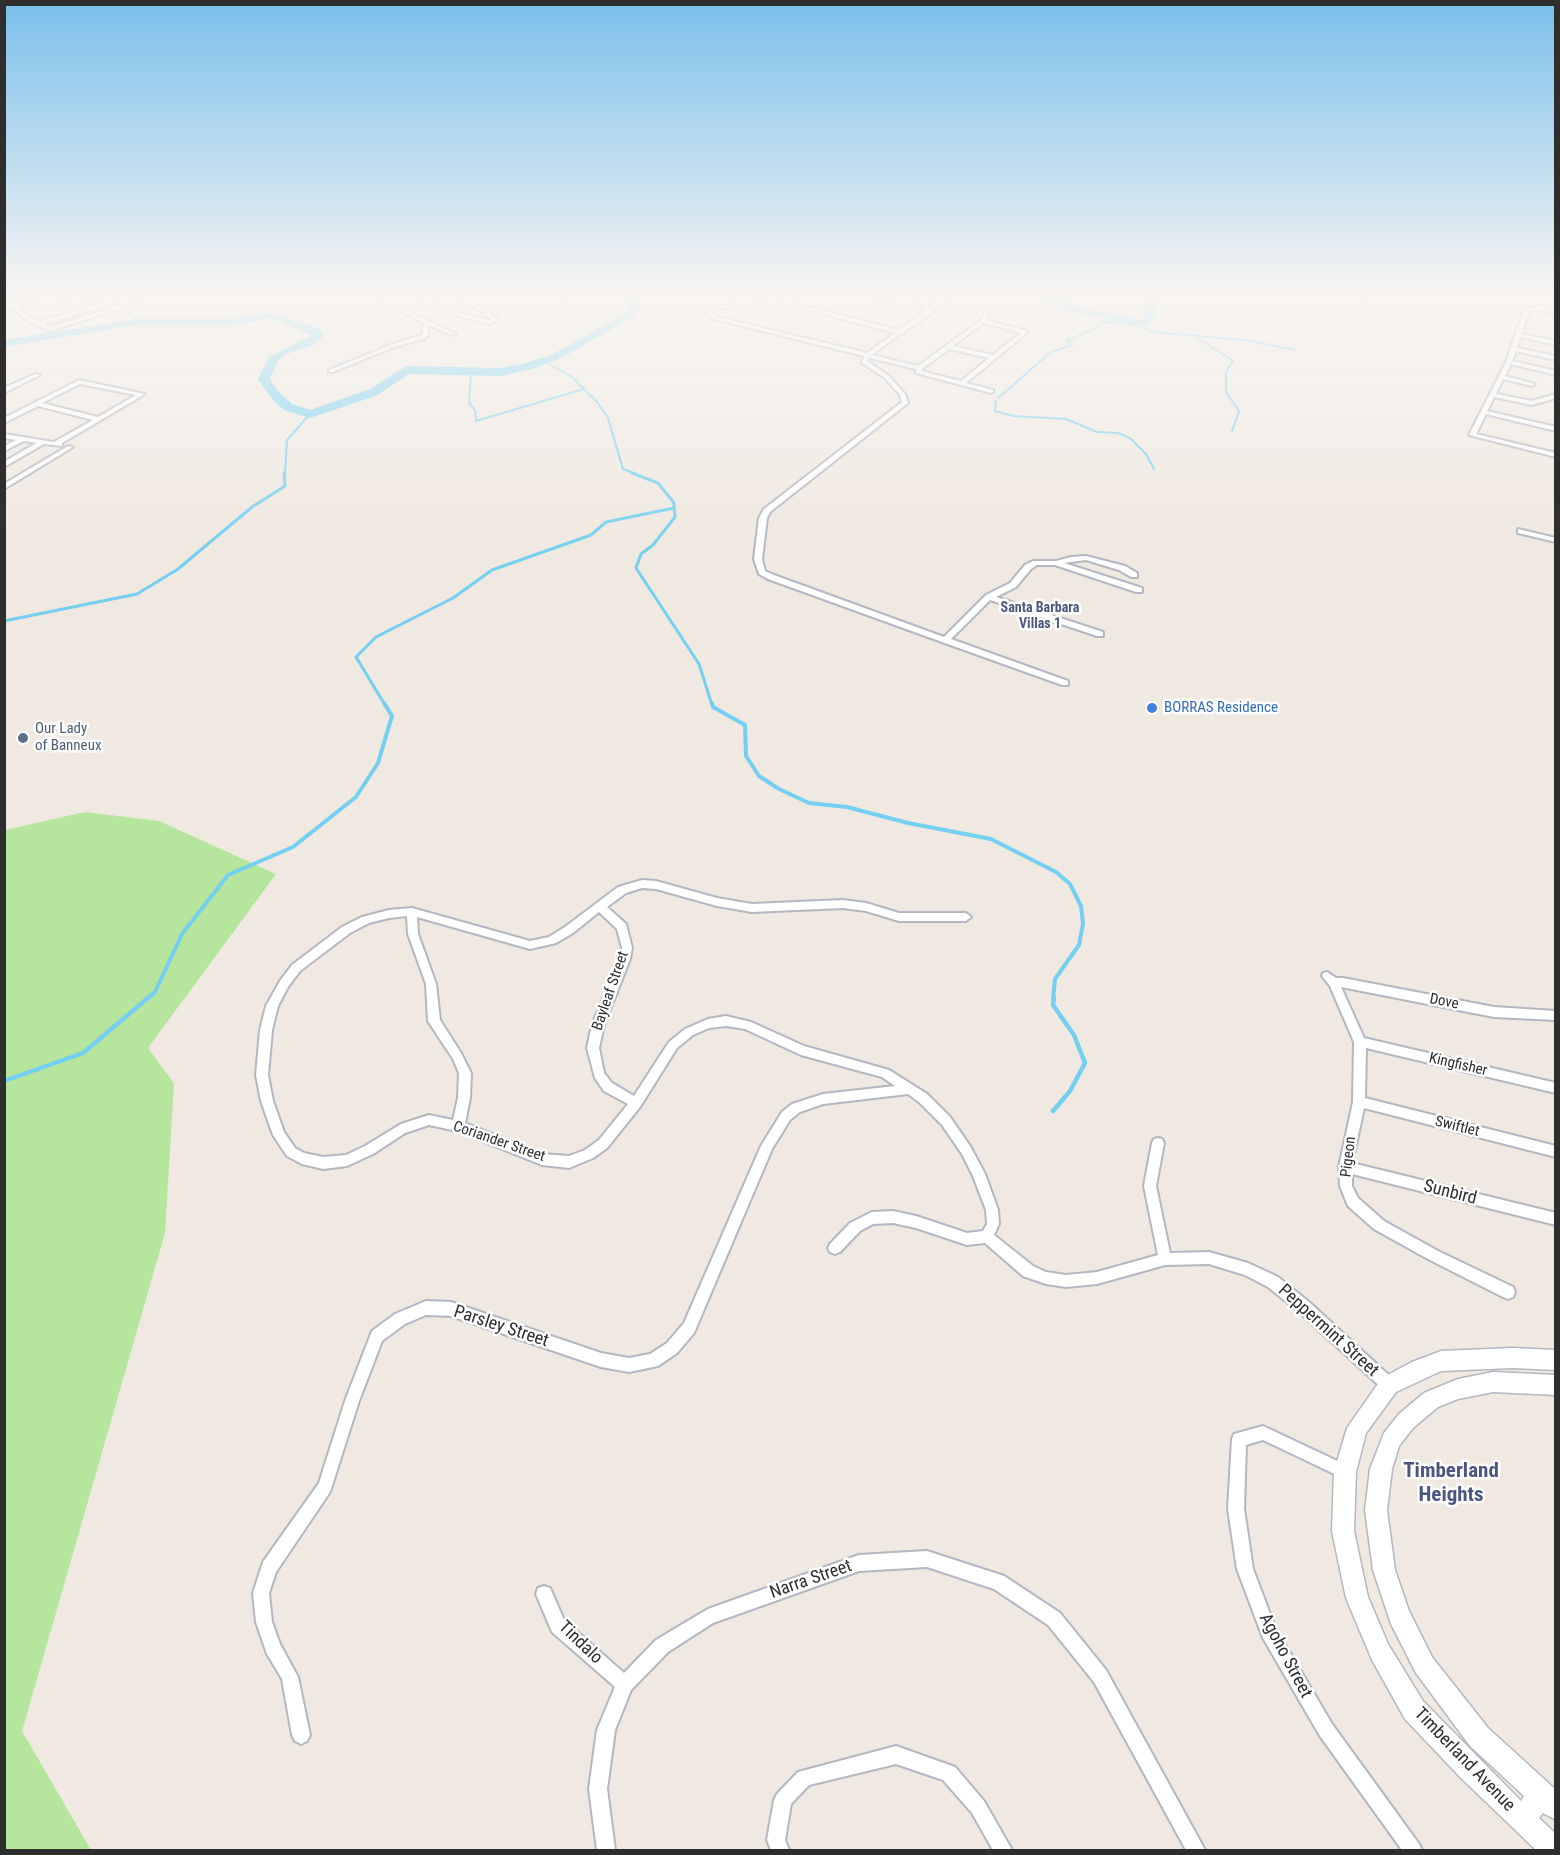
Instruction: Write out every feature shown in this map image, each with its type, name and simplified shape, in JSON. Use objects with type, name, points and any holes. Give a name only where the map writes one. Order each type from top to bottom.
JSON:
[{"type":"street","points":[[4,391],[28,380]]},
{"type":"street","points":[[889,380],[903,395],[905,403],[767,511],[763,518],[758,559],[762,572],[771,578],[1065,683]]},
{"type":"street","points":[[945,380],[991,391]]},
{"type":"street","points":[[961,384],[966,380]]},
{"type":"street","points":[[1500,380],[1472,435],[1556,455]]},
{"type":"street","points":[[1512,380],[1532,384]]},
{"type":"street","points":[[4,421],[79,382],[142,394],[56,444]]},
{"type":"street","points":[[1492,394],[1532,403],[1556,396]]},
{"type":"street","points":[[37,404],[99,419]]},
{"type":"street","points":[[1485,412],[1556,429]]},
{"type":"street","points":[[4,436],[70,447],[4,487]]},
{"type":"street","points":[[4,449],[23,439]]},
{"type":"street","points":[[4,465],[43,442]]},
{"type":"street","points":[[1521,531],[1556,540]]},
{"type":"street","points":[[1056,563],[1071,558],[1086,558],[1122,568],[1134,575]]},
{"type":"street","points":[[945,640],[990,597],[1013,585],[1028,567],[1036,563],[1056,563],[1139,590]]},
{"type":"street","points":[[990,597],[1100,634]]},
{"type":"street","name":"Coriander Street","points":[[966,917],[915,919],[843,904],[752,908],[717,902],[656,885],[642,884],[622,890],[552,940],[530,945],[412,912],[389,914],[366,920],[346,930],[296,968],[272,1006],[266,1030],[262,1076],[267,1101],[279,1135],[291,1152],[302,1158],[323,1163],[347,1160],[369,1150],[401,1129],[429,1120],[458,1126],[542,1159],[569,1162],[589,1154],[603,1144],[636,1103],[673,1045],[689,1032],[708,1024],[726,1021],[747,1025],[801,1050],[885,1073],[923,1098],[946,1121],[979,1174],[992,1210],[993,1224],[987,1237]]},
{"type":"street","name":"Bayleaf Street","points":[[598,906],[622,927],[627,948],[625,959],[598,1025],[593,1048],[599,1075],[608,1087],[636,1103]]},
{"type":"street","points":[[412,912],[412,934],[431,984],[434,1021],[465,1072],[464,1098],[458,1126]]},
{"type":"street","name":"Dove","points":[[1330,980],[1494,1011],[1556,1016]]},
{"type":"street","name":"Pigeon","points":[[1330,980],[1360,1042],[1359,1102],[1345,1167],[1346,1186],[1353,1202],[1379,1225],[1508,1292]]},
{"type":"street","name":"Kingfisher","points":[[1360,1042],[1556,1088]]},
{"type":"street","name":"Parsley Street","points":[[301,1735],[290,1677],[273,1648],[264,1622],[261,1593],[269,1568],[325,1487],[352,1401],[377,1336],[400,1318],[426,1308],[451,1309],[601,1360],[629,1365],[652,1361],[672,1348],[689,1328],[766,1146],[786,1116],[796,1108],[823,1099],[909,1089]]},
{"type":"street","name":"Swiftlet","points":[[1359,1102],[1556,1152]]},
{"type":"street","points":[[1158,1143],[1150,1186],[1165,1259]]},
{"type":"street","name":"Sunbird","points":[[1345,1167],[1556,1219]]},
{"type":"street","points":[[835,1248],[855,1227],[872,1218],[893,1217],[916,1222],[967,1239],[987,1237]]},
{"type":"street","name":"Peppermint Street","points":[[987,1237],[1028,1271],[1046,1278],[1066,1281],[1097,1278],[1165,1259],[1209,1258],[1248,1269],[1273,1282],[1304,1307],[1389,1385]]},
{"type":"street","name":"Timberland Avenue","points":[[1554,1851],[1414,1710],[1380,1652],[1357,1598],[1344,1531],[1345,1472],[1357,1428],[1389,1385],[1419,1369],[1441,1361],[1513,1358],[1556,1360]]},
{"type":"street","name":"Timberland Avenue","points":[[1548,1800],[1479,1737],[1424,1665],[1399,1616],[1384,1570],[1376,1510],[1381,1469],[1391,1440],[1406,1421],[1431,1400],[1458,1389],[1493,1382],[1556,1385]]},
{"type":"street","name":"Agoho Street","points":[[1345,1472],[1263,1433],[1239,1439],[1236,1509],[1245,1569],[1269,1632],[1326,1730],[1413,1851]]},
{"type":"street","name":"Narra Street","points":[[606,1851],[598,1789],[606,1730],[625,1684],[662,1646],[708,1617],[859,1563],[927,1559],[998,1582],[1054,1619],[1100,1676],[1196,1851]]},
{"type":"street","name":"Tindalo","points":[[544,1594],[558,1626],[625,1684]]},
{"type":"street","points":[[780,1851],[776,1840],[783,1800],[804,1778],[896,1755],[949,1773],[978,1808],[1003,1851]]},
{"type":"street","points":[[1523,1820],[1548,1800]]},
{"type":"green space","points":[[85,812],[159,821],[276,874],[148,1048],[174,1083],[165,1233],[22,1731],[91,1850],[5,1850],[5,830]]},
{"type":"waterway","points":[[264,380],[276,396],[288,407],[310,414],[374,392],[392,380]]},
{"type":"waterway","points":[[471,380],[469,403],[475,410],[476,421],[584,389]]},
{"type":"waterway","points":[[575,380],[584,389]]},
{"type":"waterway","points":[[998,398],[1019,380]]},
{"type":"waterway","points":[[1226,380],[1226,392],[1239,411],[1232,431]]},
{"type":"waterway","points":[[584,389],[608,418],[623,469],[636,474]]},
{"type":"waterway","points":[[996,401],[995,411],[1013,416],[1066,419],[1097,432],[1118,433],[1130,438],[1146,454],[1154,469]]},
{"type":"waterway","points":[[285,474],[287,440],[310,414]]},
{"type":"waterway","points":[[4,621],[137,594],[178,569],[252,507],[285,486],[284,473]]},
{"type":"waterway","points":[[632,473],[658,483],[674,503],[675,517],[653,545],[641,554],[636,568],[699,664],[712,705]]},
{"type":"waterway","points":[[385,705],[356,657],[376,637],[453,598],[492,570],[591,535],[606,522],[674,508]]},
{"type":"waterway","points":[[147,999],[155,992],[182,934],[228,875],[293,847],[356,797],[378,763],[392,716],[384,703]]},
{"type":"waterway","points":[[712,703],[713,707],[745,725],[746,756],[759,776],[779,789],[809,803],[847,807],[908,823],[991,839],[1056,872],[1070,884],[1081,906],[1083,924],[1079,945],[1055,979],[1053,999]]},
{"type":"waterway","points":[[4,1081],[83,1053],[149,997]]},
{"type":"waterway","points":[[1053,1111],[1070,1091],[1085,1063],[1074,1035],[1053,1005],[1054,997]]},
{"type":"place","name":"BORRAS Residence","points":[[1152,708]]},
{"type":"place","name":"Our Lady of Banneux","points":[[23,738]]},
{"type":"district","name":"Santa Barbara Villas 1","points":[[1040,616]]},
{"type":"district","name":"Timberland Heights","points":[[1451,1484]]}]
